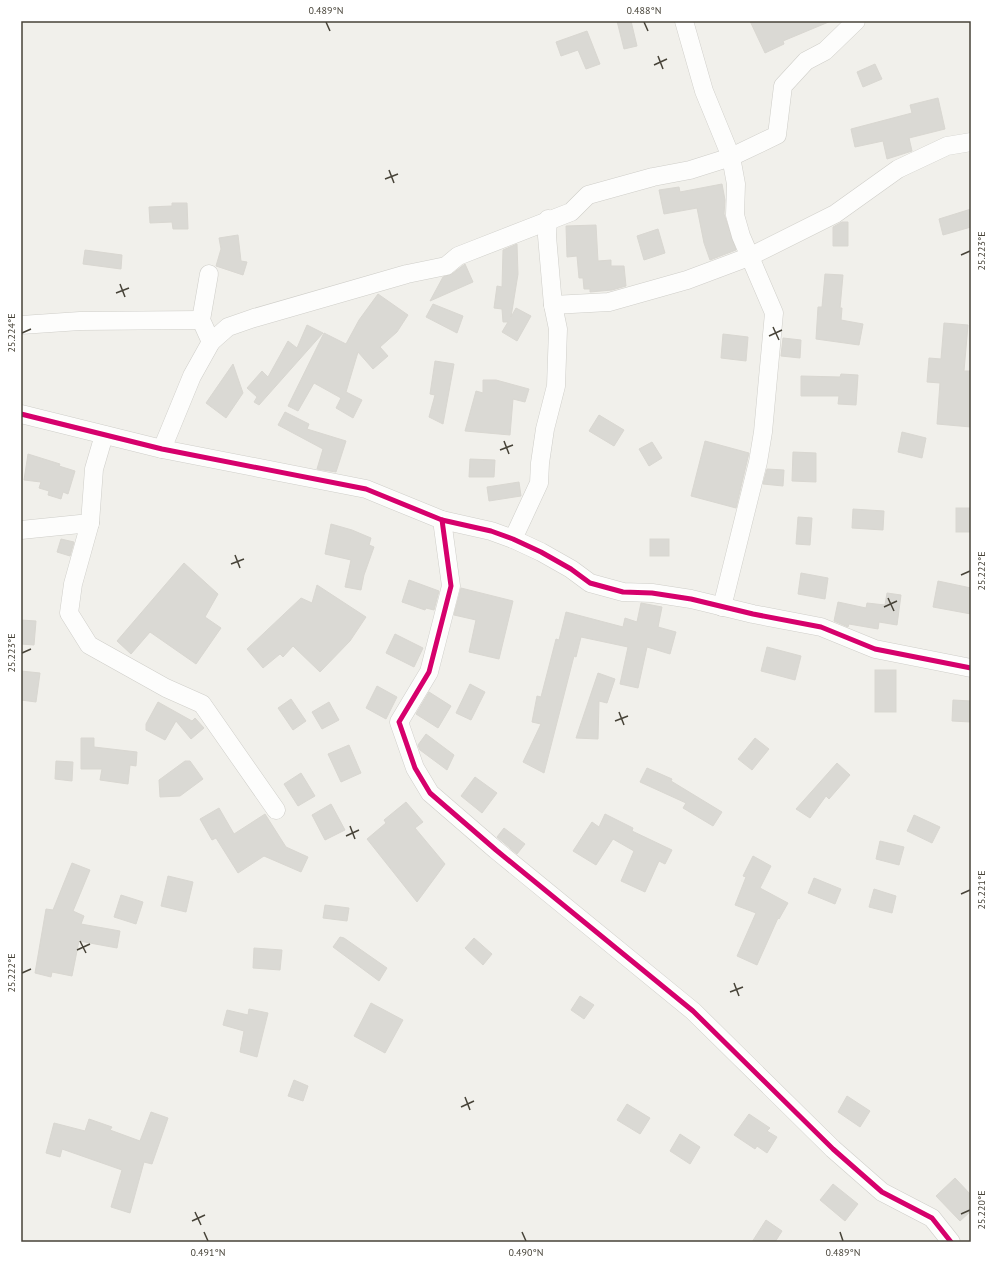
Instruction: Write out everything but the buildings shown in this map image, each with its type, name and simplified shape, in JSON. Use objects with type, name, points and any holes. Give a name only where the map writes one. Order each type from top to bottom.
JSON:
[{"type":"street","points":[[684,21],[704,91],[731,157],[736,184],[735,215],[741,236],[751,256],[774,313],[763,432],[758,462],[722,607]]},
{"type":"street","points":[[162,448],[192,376],[211,342],[228,327],[254,318],[407,274],[446,266],[458,256],[548,219],[571,212],[588,195],[653,177],[690,170],[731,157],[777,136],[784,86],[806,61],[825,51],[856,21]]},
{"type":"street","points":[[553,305],[581,305],[609,302],[687,280],[751,256],[835,214],[855,201],[876,183],[898,168],[947,146],[971,142]]},
{"type":"street","points":[[513,539],[539,483],[540,463],[545,429],[556,386],[558,329],[553,305],[547,236],[548,219]]},
{"type":"street","points":[[209,274],[201,320],[211,342]]},
{"type":"street","points":[[21,325],[80,321],[201,320]]},
{"type":"street","points":[[21,414],[162,448],[366,489],[442,520],[491,531],[513,539],[541,552],[571,569],[590,583],[623,592],[659,594],[691,599],[722,607],[821,627],[876,649],[971,668]]},
{"type":"street","points":[[104,435],[94,469],[90,523],[73,584],[69,613],[89,645],[166,688],[202,704],[276,810]]},
{"type":"street","points":[[442,520],[451,586],[429,672],[399,722],[415,768],[430,793],[496,850],[693,1011],[834,1149],[882,1192],[932,1218],[951,1242]]},
{"type":"street","points":[[21,530],[90,523]]},
{"type":"cycle path","points":[[21,414],[162,449],[366,489],[442,520],[491,531],[513,539],[541,552],[571,569],[590,583],[623,592],[652,593],[691,599],[753,614],[821,627],[875,649],[971,668]]},
{"type":"cycle path","points":[[442,520],[451,586],[429,672],[399,722],[415,768],[430,793],[496,850],[693,1011],[833,1149],[882,1192],[932,1218],[951,1242]]}]
